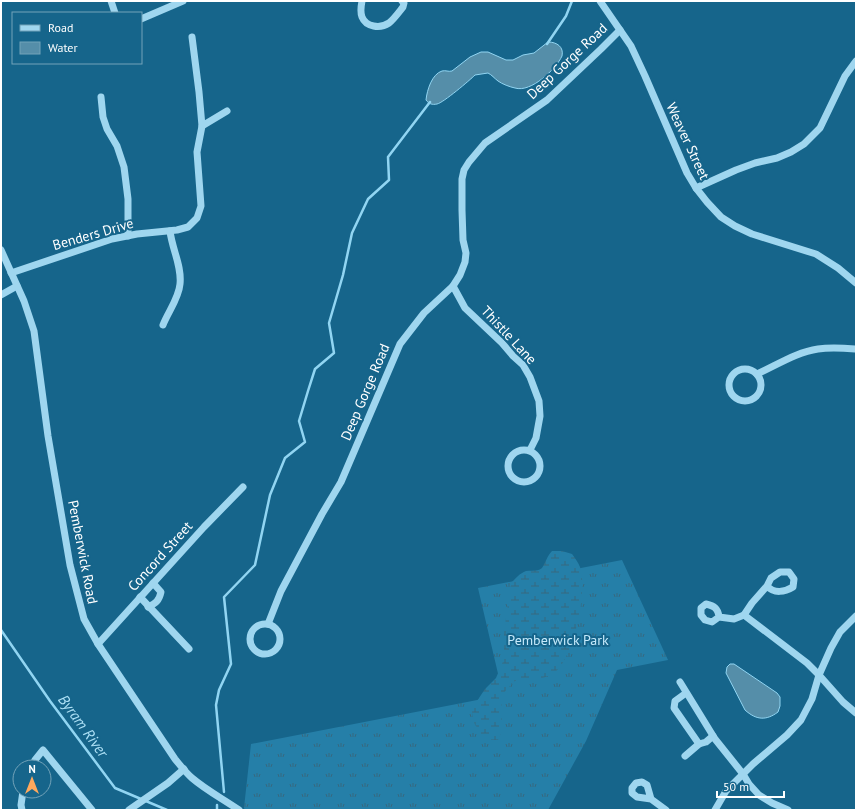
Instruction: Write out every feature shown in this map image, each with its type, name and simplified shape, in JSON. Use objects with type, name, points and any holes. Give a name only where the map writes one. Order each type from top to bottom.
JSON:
[{"type":"street","points":[[111,1],[116,12]]},
{"type":"street","points":[[142,19],[183,1]]},
{"type":"street","points":[[362,1],[362,16],[364,22],[377,27],[384,26],[389,23],[403,6],[404,3],[402,1]]},
{"type":"street","name":"Weaver Street","points":[[600,1],[637,57],[675,148],[696,188],[721,217],[752,234],[816,254],[838,268],[856,284]]},
{"type":"street","name":"Deep Gorge Road","points":[[268,624],[281,591],[322,514],[341,482],[400,344],[424,313],[453,286],[460,275],[465,257],[462,210],[462,179],[464,170],[485,143],[547,100],[602,49],[620,30]]},
{"type":"street","points":[[192,37],[202,126],[227,111]]},
{"type":"street","points":[[696,188],[736,170],[755,163],[777,158],[804,144],[820,128],[844,76],[856,61]]},
{"type":"street","points":[[101,98],[103,117],[107,129],[117,146],[124,167],[128,199],[128,236]]},
{"type":"street","name":"Benders Drive","points":[[11,274],[112,239],[137,234],[170,231],[188,227],[194,223],[200,213],[202,198],[197,152],[202,126]]},
{"type":"street","points":[[163,325],[178,294],[180,284],[180,270],[171,242],[170,231]]},
{"type":"street","name":"Pemberwick Road","points":[[1,250],[24,301],[34,331],[48,436],[76,590],[84,619],[98,644],[175,758],[190,777],[238,810]]},
{"type":"street","points":[[1,295],[17,286]]},
{"type":"street","name":"Thistle Lane","points":[[453,286],[465,308],[523,365],[530,377],[539,401],[540,416],[536,438],[530,450]]},
{"type":"street","points":[[757,374],[796,356],[817,349],[830,347],[856,349]]},
{"type":"street","points":[[742,369],[751,369],[757,374],[761,378],[762,386],[758,396],[745,402],[735,398],[729,387],[730,380],[735,372],[742,369]]},
{"type":"street","points":[[521,450],[530,450],[537,455],[540,462],[540,471],[536,478],[529,482],[517,481],[513,478],[509,471],[508,461],[516,452],[521,450]]},
{"type":"street","name":"Concord Street","points":[[98,644],[204,527],[243,487]]},
{"type":"street","points":[[148,607],[156,603],[160,598],[161,592],[153,583]]},
{"type":"street","points":[[719,617],[734,619],[744,615],[767,586]]},
{"type":"street","points":[[140,597],[189,649]]},
{"type":"street","points":[[744,615],[807,663],[820,675],[843,702],[856,713]]},
{"type":"street","points":[[715,810],[726,791],[802,720],[812,699],[831,648],[840,632],[856,616]]},
{"type":"street","points":[[268,624],[275,628],[279,633],[280,643],[272,653],[261,654],[256,652],[251,646],[250,636],[252,631],[258,626],[268,624]]},
{"type":"street","points":[[680,682],[713,736],[749,784],[759,795],[788,810]]},
{"type":"street","points":[[686,693],[675,701],[674,708],[699,744]]},
{"type":"street","points":[[685,756],[699,744],[706,742],[713,736]]},
{"type":"street","points":[[36,759],[43,750],[50,759]]},
{"type":"street","points":[[52,761],[92,810]]},
{"type":"street","points":[[129,810],[184,769]]},
{"type":"street","points":[[22,799],[22,810]]},
{"type":"street","points":[[651,799],[666,810]]},
{"type":"green space","points":[[552,551],[562,551],[572,554],[580,567],[582,578],[581,607],[578,623],[568,654],[554,673],[537,679],[515,681],[506,690],[503,695],[501,708],[501,735],[498,740],[488,740],[483,737],[474,723],[472,712],[473,707],[485,689],[496,678],[504,659],[504,632],[511,583],[526,571],[542,568]]},
{"type":"green space","name":"Pemberwick Park","points":[[622,560],[668,660],[617,670],[586,741],[548,810],[245,810],[251,744],[503,695],[478,588]]},
{"type":"water","points":[[548,42],[554,43],[561,48],[562,56],[549,73],[535,84],[521,89],[515,88],[500,82],[488,73],[475,75],[440,103],[432,104],[426,100],[429,87],[435,75],[442,71],[452,71],[470,57],[481,52],[488,52],[506,60],[513,60],[523,55],[534,53]]},
{"type":"water","points":[[730,664],[734,664],[777,693],[780,697],[778,712],[769,717],[761,718],[753,716],[745,710],[726,673],[727,667]]},
{"type":"waterway","points":[[547,44],[566,16],[572,1]]},
{"type":"waterway","points":[[224,792],[216,705],[219,690],[231,664],[224,597],[255,565],[270,495],[285,458],[305,442],[299,421],[315,369],[334,353],[329,323],[343,275],[352,233],[368,199],[389,180],[388,157],[430,102]]},
{"type":"waterway","name":"Byram River","points":[[1,630],[50,701],[115,788],[167,810]]},
{"type":"waterway","points":[[217,805],[217,810]]}]
